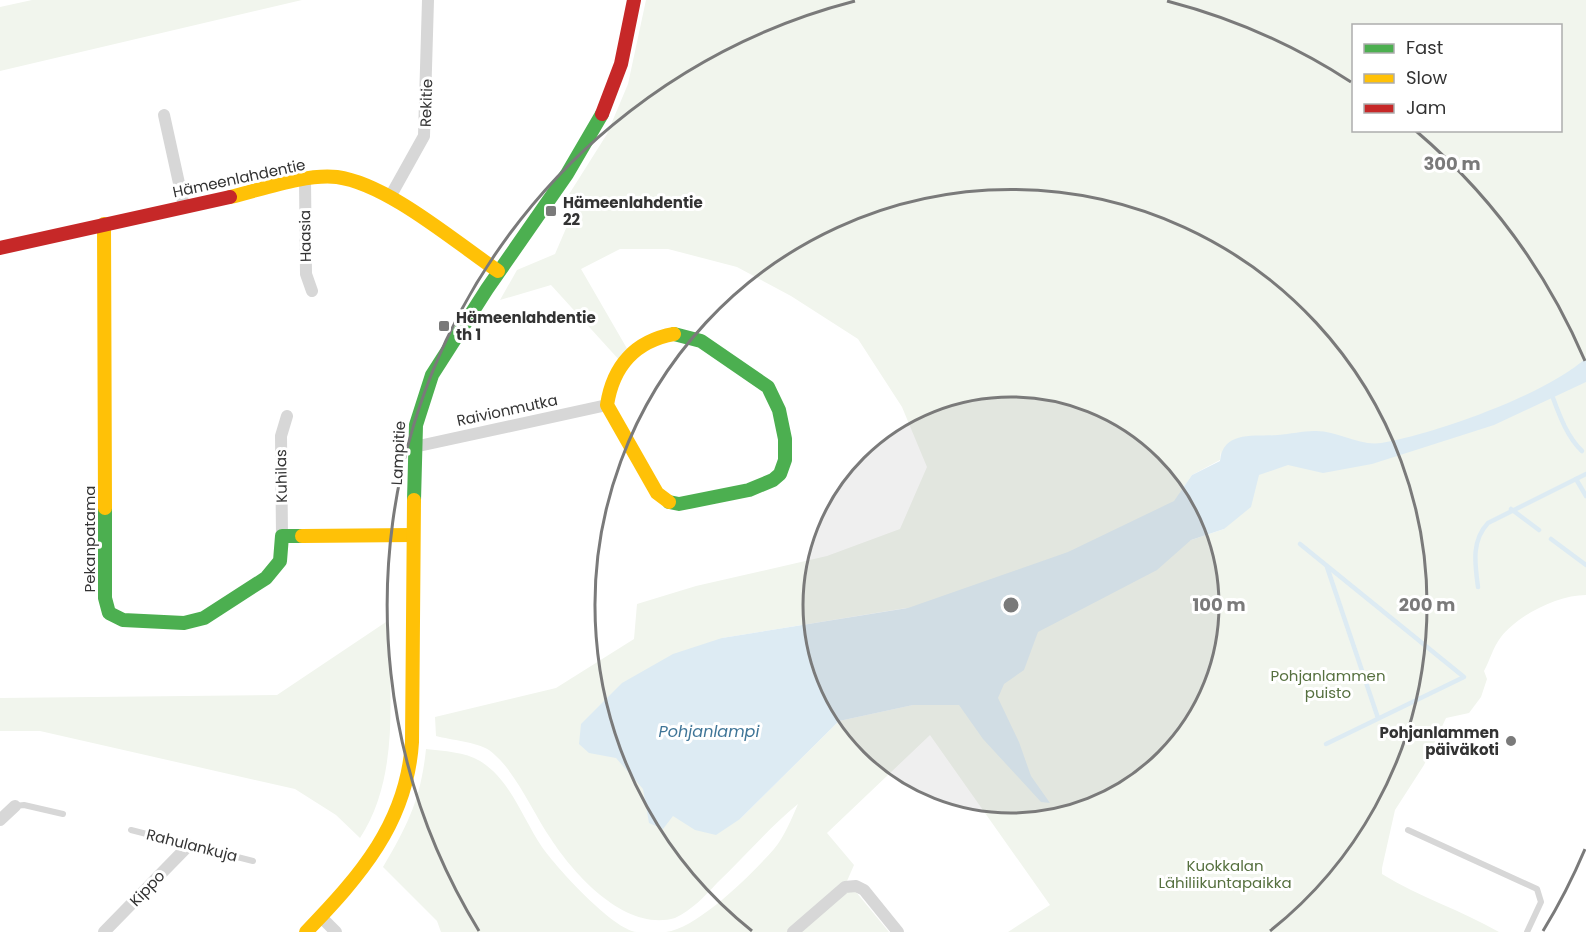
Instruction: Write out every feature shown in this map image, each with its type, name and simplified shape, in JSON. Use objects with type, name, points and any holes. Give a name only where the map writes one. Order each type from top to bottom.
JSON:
[{"type":"street","name":"Rekitie","points":[[390,197],[424,136],[428,0]]},
{"type":"street","name":"Lampitie","points":[[306,932],[364,869],[391,828],[408,782],[412,742],[414,447],[419,400],[428,379],[597,125],[617,79],[631,29],[634,0]]},
{"type":"street","points":[[164,115],[184,206]]},
{"type":"street","name":"Hämeenlahdentie","points":[[0,248],[305,180],[336,177],[365,184],[390,197],[498,271]]},
{"type":"street","name":"Haasia","points":[[305,180],[306,274],[312,291]]},
{"type":"street","name":"Pekanpatama","points":[[104,224],[105,598],[109,613],[123,620],[184,623],[204,618],[266,578],[280,561],[282,536]]},
{"type":"street","points":[[674,334],[701,341],[758,379],[775,397],[786,445],[783,468],[772,482],[760,486],[679,504],[670,503],[657,493],[607,405],[608,390],[625,358],[635,348],[662,335],[674,334]]},
{"type":"street","name":"Raivionmutka","points":[[414,447],[607,405]]},
{"type":"street","name":"Kuhilas","points":[[282,536],[281,436],[287,416]]},
{"type":"street","points":[[282,536],[412,535]]},
{"type":"street","points":[[0,820],[15,806]]},
{"type":"street","name":"Kippo","points":[[104,932],[189,844]]},
{"type":"street","points":[[793,932],[845,887],[856,886],[864,890],[898,932]]},
{"type":"street","points":[[321,917],[336,932]]},
{"type":"lane","points":[[15,806],[24,805],[63,814]]},
{"type":"lane","name":"Rahulankuja","points":[[131,830],[253,861]]},
{"type":"lane","points":[[1408,830],[1537,890],[1541,902],[1527,932]]},
{"type":"green space","points":[[32,0],[302,0],[0,71],[0,7]]},
{"type":"green space","points":[[646,0],[1586,0],[1586,595],[1551,602],[1518,621],[1501,637],[1484,671],[1487,679],[1481,697],[1469,713],[1446,718],[1424,765],[1395,810],[1382,868],[1382,874],[1396,882],[1499,932],[1008,932],[1050,905],[930,735],[827,833],[854,865],[847,881],[889,932],[666,932],[693,921],[708,911],[752,872],[778,844],[798,804],[698,902],[675,918],[657,920],[638,917],[604,898],[588,884],[561,854],[515,780],[498,758],[489,750],[477,745],[436,736],[435,717],[556,688],[634,639],[637,604],[696,586],[827,556],[900,529],[927,467],[902,407],[858,339],[791,296],[737,267],[668,249],[620,249],[581,269],[629,352],[621,362],[551,285],[500,300],[517,270],[555,254],[567,226],[566,199],[607,134],[628,84]],"holes":[[[1221,450],[1224,529],[1165,549],[1176,499],[1192,475],[1220,460]],[[906,608],[943,653],[948,705],[913,705],[839,721],[740,819],[722,638]]]},
{"type":"green space","points":[[389,620],[391,704],[387,760],[382,787],[373,813],[360,838],[336,815],[295,789],[40,731],[0,731],[0,698],[277,695]]},
{"type":"green space","points":[[426,749],[468,756],[480,761],[490,769],[508,789],[542,847],[559,868],[600,910],[627,929],[637,932],[441,932],[437,921],[383,867],[412,811],[421,782]]},
{"type":"water","name":"Pohjanlampi","points":[[1586,358],[1586,382],[1494,425],[1372,464],[1323,473],[1288,465],[1259,475],[1251,507],[1224,529],[1191,540],[1157,570],[1038,632],[1024,670],[1004,684],[998,698],[1019,742],[1031,776],[1050,803],[1041,802],[983,739],[959,705],[913,705],[839,721],[740,819],[716,835],[695,830],[673,816],[663,829],[649,823],[643,789],[616,758],[589,753],[579,744],[581,724],[622,683],[673,654],[722,638],[908,608],[1068,552],[1174,501],[1192,475],[1220,461],[1222,451],[1227,444],[1242,437],[1323,431],[1372,443],[1404,438],[1489,411],[1545,385]]},
{"type":"waterway","points":[[1553,398],[1569,434],[1582,451]]},
{"type":"waterway","points":[[1478,587],[1475,561],[1477,545],[1488,523],[1586,474]]},
{"type":"waterway","points":[[1576,479],[1586,496]]},
{"type":"waterway","points":[[1511,509],[1539,530]]},
{"type":"waterway","points":[[1551,539],[1586,565]]},
{"type":"waterway","points":[[1300,544],[1464,677],[1326,744]]},
{"type":"waterway","points":[[1327,567],[1378,718]]},
{"type":"traffic: fast","points":[[414,500],[416,425],[432,375],[487,289],[567,174],[602,114]]},
{"type":"traffic: fast","points":[[669,502],[679,504],[749,490],[773,480],[780,474],[785,460],[785,439],[779,410],[768,387],[701,341],[674,334]]},
{"type":"traffic: fast","points":[[105,508],[105,598],[109,613],[123,620],[184,623],[204,618],[266,578],[280,561],[282,536],[302,536]]},
{"type":"traffic: slow","points":[[230,197],[312,177],[337,177],[357,182],[399,202],[498,271]]},
{"type":"traffic: slow","points":[[104,224],[105,508]]},
{"type":"traffic: slow","points":[[669,502],[657,493],[607,405],[615,378],[628,358],[648,343],[674,334]]},
{"type":"traffic: slow","points":[[306,932],[345,890],[377,846],[391,823],[408,771],[412,742],[414,500]]},
{"type":"traffic: slow","points":[[302,536],[413,535]]},
{"type":"traffic: jam","points":[[602,114],[621,64],[634,0]]},
{"type":"traffic: jam","points":[[0,248],[230,197]]},
{"type":"place","name":"Hämeenlahdentie 22","points":[[551,211]]},
{"type":"place","name":"Hämeenlahdentie th 1","points":[[444,326]]},
{"type":"place","name":"Pohjanlammen päiväkoti","points":[[1511,741]]},
{"type":"park label","name":"Pohjanlammen puisto","points":[[1328,684]]},
{"type":"park label","name":"Kuokkalan Lähiliikuntapaikka","points":[[1225,874]]}]
